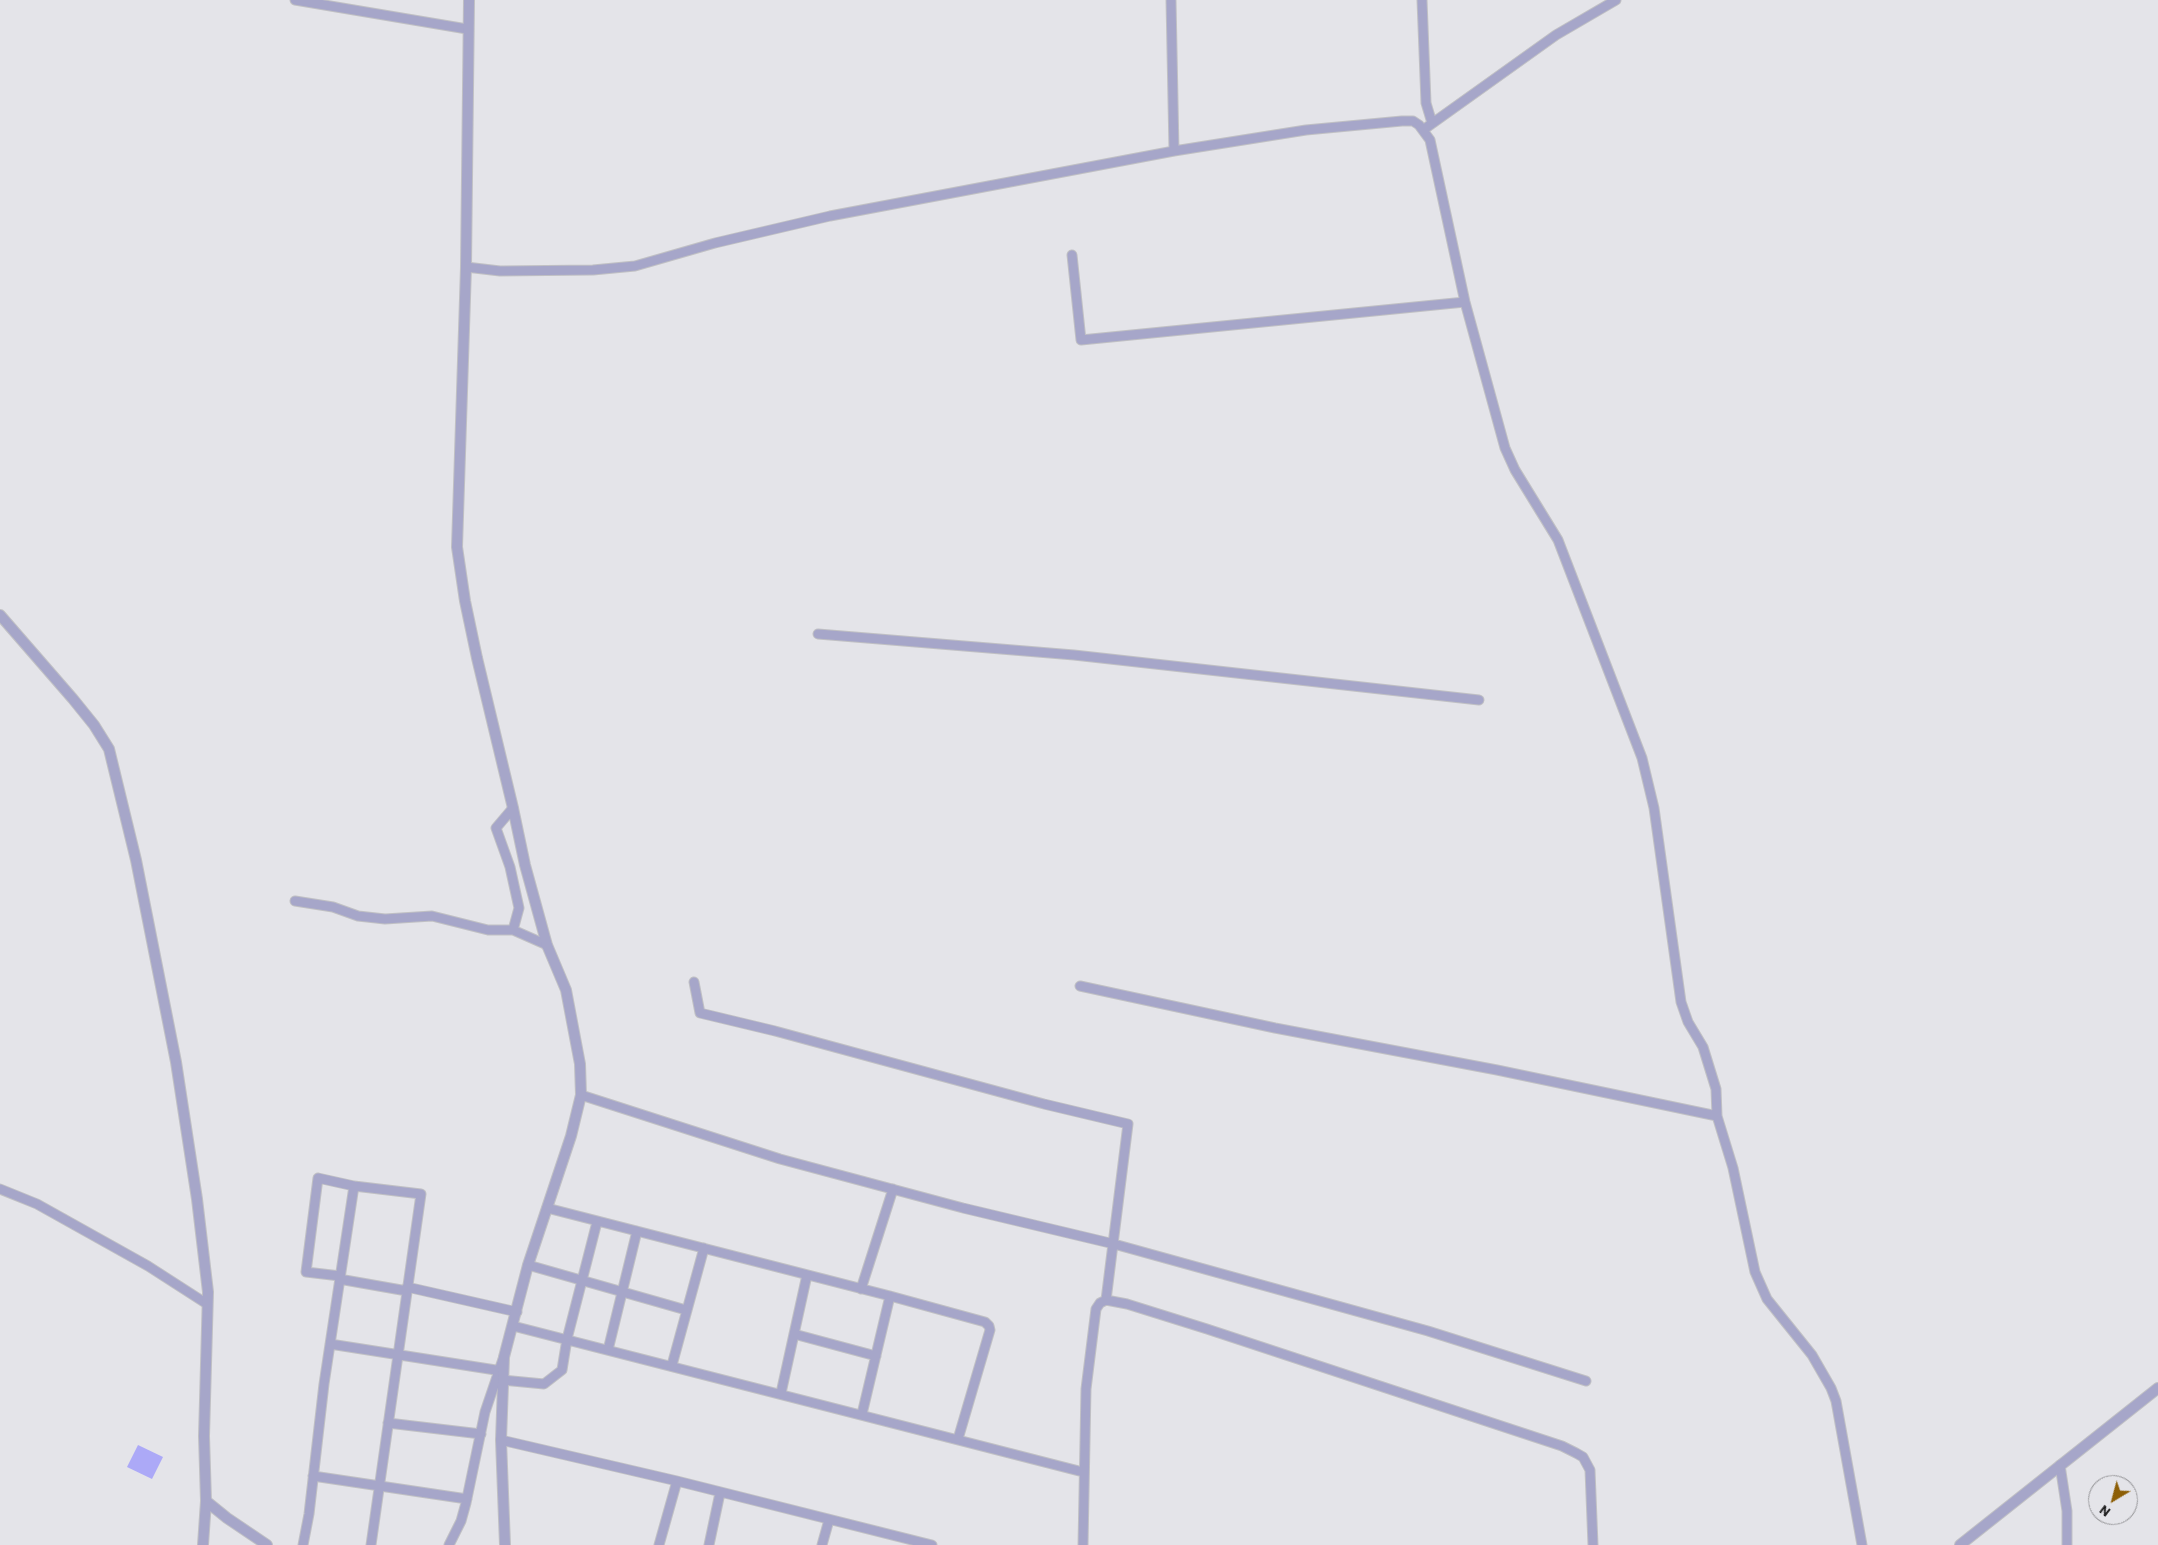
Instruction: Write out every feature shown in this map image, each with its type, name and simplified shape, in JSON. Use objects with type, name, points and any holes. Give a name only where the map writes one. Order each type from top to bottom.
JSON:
[{"type":"street","points":[[295,0],[468,29]]},
{"type":"street","points":[[469,0],[466,267],[457,547],[476,658],[525,865],[547,944],[566,990],[580,1064],[581,1096],[571,1136],[528,1265],[501,1374],[501,1440],[505,1545]]},
{"type":"street","points":[[1171,0],[1174,151]]},
{"type":"street","points":[[1422,0],[1426,103],[1432,123]]},
{"type":"street","points":[[1423,130],[1556,35],[1616,0]]},
{"type":"street","points":[[466,267],[500,272],[593,270],[635,266],[715,243],[830,216],[1174,151],[1306,130],[1402,121],[1413,121],[1423,130],[1430,140],[1465,302],[1510,460],[1558,540],[1642,758],[1654,808],[1681,1002],[1688,1022],[1703,1047],[1716,1089],[1717,1116],[1733,1168],[1748,1244],[1761,1287],[1775,1311],[1812,1355],[1831,1388],[1836,1401],[1862,1545]]},
{"type":"street","points":[[1072,255],[1081,340],[1465,302]]},
{"type":"street","points":[[0,615],[73,698],[109,748],[136,860],[176,1062],[198,1199],[207,1304],[204,1436],[204,1485],[206,1501],[203,1545]]},
{"type":"street","points":[[818,634],[1074,655],[1479,700]]},
{"type":"street","points":[[513,808],[496,828],[510,867],[519,908],[513,930]]},
{"type":"street","points":[[295,901],[333,907],[358,916],[385,920],[432,916],[488,930],[513,930],[547,944]]},
{"type":"street","points":[[694,982],[700,1014],[774,1031],[1044,1104],[1128,1124],[1106,1300]]},
{"type":"street","points":[[1080,986],[1275,1028],[1497,1070],[1717,1116]]},
{"type":"street","points":[[581,1096],[749,1150],[963,1208],[1114,1244],[1428,1331],[1586,1381]]},
{"type":"street","points":[[371,1545],[388,1422],[407,1289],[421,1194],[354,1186],[318,1178],[306,1272],[407,1289],[517,1312]]},
{"type":"street","points":[[303,1545],[339,1278],[354,1186]]},
{"type":"street","points":[[0,1189],[37,1204],[148,1266],[207,1304]]},
{"type":"street","points":[[861,1289],[893,1189]]},
{"type":"street","points":[[547,1208],[979,1320],[989,1326],[989,1336],[958,1439]]},
{"type":"street","points":[[330,1344],[398,1354],[544,1384],[562,1370],[567,1339],[597,1222]]},
{"type":"street","points":[[608,1350],[637,1231]]},
{"type":"street","points":[[672,1365],[704,1248]]},
{"type":"street","points":[[528,1265],[686,1310]]},
{"type":"street","points":[[781,1394],[807,1275]]},
{"type":"street","points":[[862,1414],[890,1296]]},
{"type":"street","points":[[1083,1545],[1084,1414],[1091,1335],[1096,1309],[1100,1302],[1106,1300],[1127,1304],[1216,1331],[1552,1443],[1576,1453],[1583,1457],[1590,1470],[1593,1545]]},
{"type":"street","points":[[513,1326],[672,1365],[1084,1472]]},
{"type":"street","points":[[794,1334],[876,1356]]},
{"type":"street","points":[[450,1545],[461,1522],[482,1434],[485,1412],[501,1374]]},
{"type":"street","points":[[1960,1545],[2158,1388]]},
{"type":"street","points":[[388,1422],[482,1434]]},
{"type":"street","points":[[501,1440],[677,1481],[932,1545]]},
{"type":"street","points":[[2060,1465],[2067,1511],[2067,1545]]},
{"type":"street","points":[[313,1476],[467,1499]]},
{"type":"street","points":[[659,1545],[677,1481]]},
{"type":"street","points":[[709,1545],[720,1493]]},
{"type":"street","points":[[206,1501],[227,1518],[267,1545]]},
{"type":"street","points":[[822,1545],[828,1520]]},
{"type":"shaded area","points":[[138,1445],[163,1457],[152,1479],[127,1467]]}]
